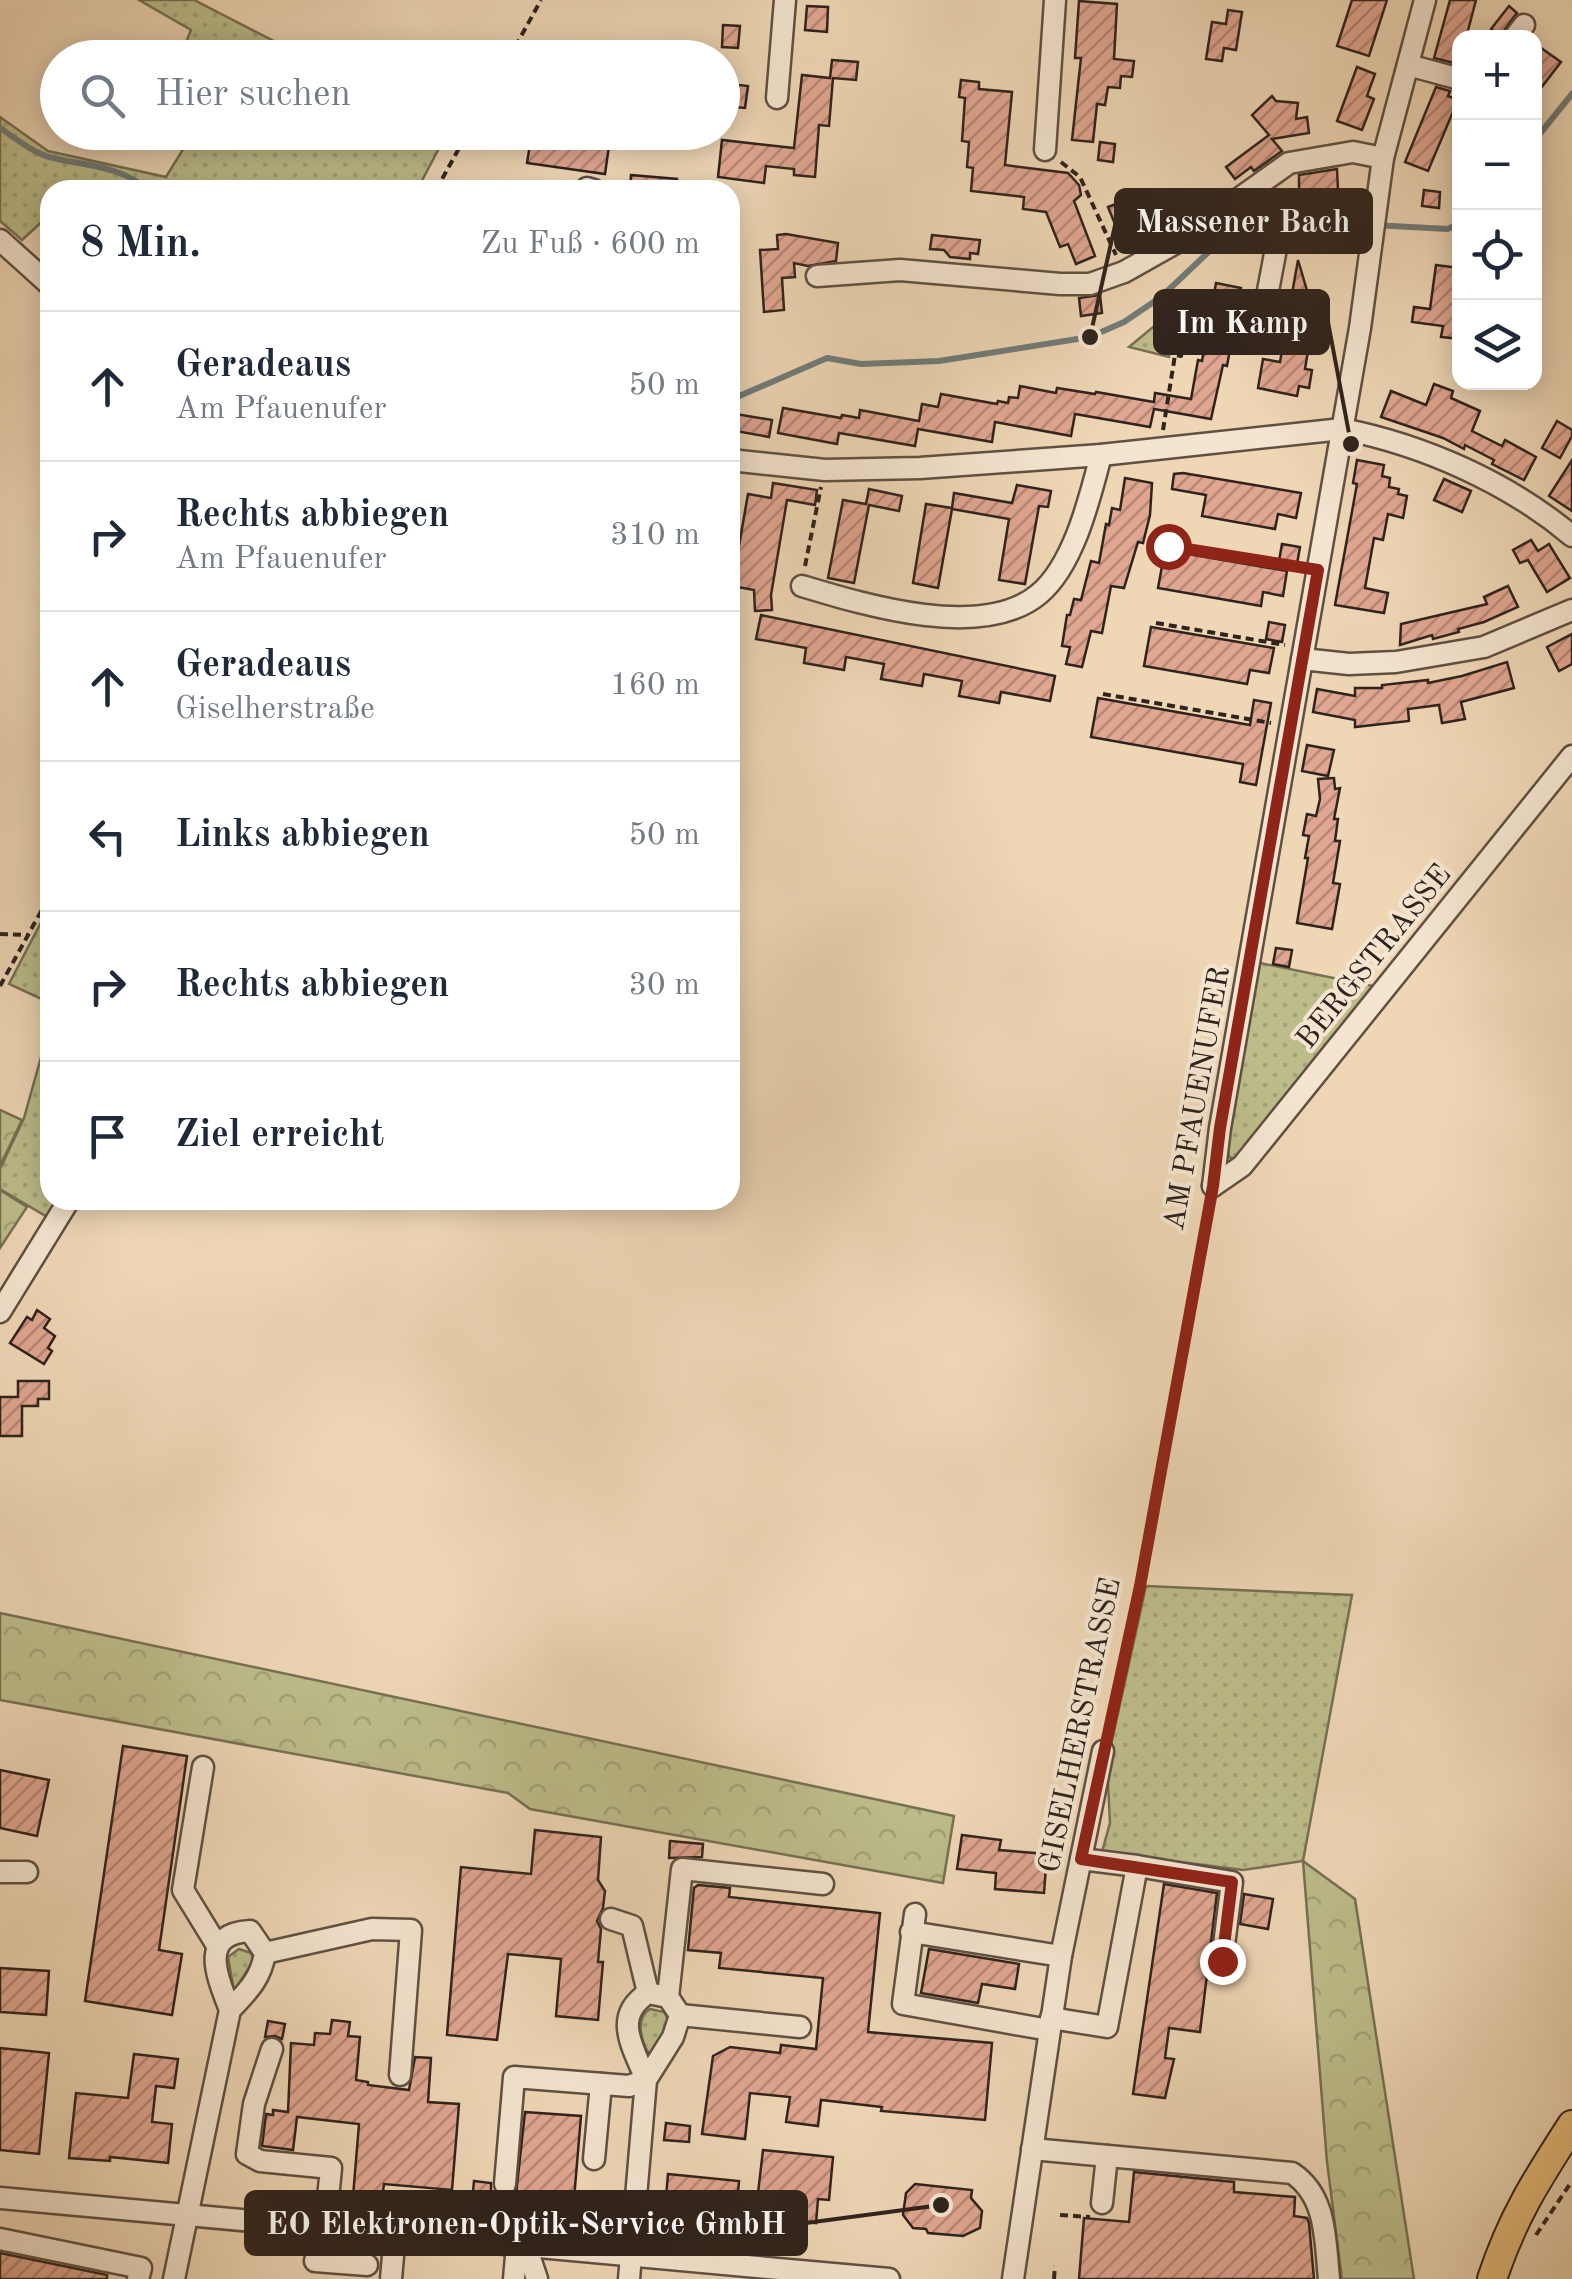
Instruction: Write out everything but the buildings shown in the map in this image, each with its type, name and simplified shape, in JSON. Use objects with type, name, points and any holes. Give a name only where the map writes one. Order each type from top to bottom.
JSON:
[{"type":"main road","points":[[1495,2279],[1507,2234],[1522,2204],[1572,2125]]},
{"type":"main road","points":[[1495,2279],[1572,2156]]},
{"type":"street","points":[[778,98],[785,0]]},
{"type":"street","points":[[1045,150],[1055,0]]},
{"type":"street","name":"AM PFAUENUFER","points":[[1213,1186],[1360,328],[1383,158],[1425,0]]},
{"type":"street","points":[[1408,65],[1452,77]]},
{"type":"street","points":[[817,276],[900,270],[1090,284],[1124,272],[1181,240],[1290,162],[1353,152],[1383,158]]},
{"type":"street","points":[[1260,333],[1278,238],[1304,230],[1372,236]]},
{"type":"street","points":[[0,240],[40,276]]},
{"type":"street","points":[[740,461],[824,470],[920,468],[1101,455],[1342,429],[1370,434],[1494,484],[1544,512],[1572,536]]},
{"type":"street","points":[[802,586],[893,610],[946,616],[983,616],[1023,605],[1056,575],[1090,499],[1101,455]]},
{"type":"street","points":[[1303,654],[1365,664],[1484,647],[1572,610]]},
{"type":"street","name":"BERGSTRASSE","points":[[1213,1186],[1242,1166],[1572,756]]},
{"type":"street","points":[[0,1312],[63,1210]]},
{"type":"street","name":"GISELHERSTRASSE","points":[[1012,2279],[1061,1956],[1102,1751]]},
{"type":"street","points":[[202,1767],[183,1890],[218,1947]]},
{"type":"street","points":[[1081,1859],[1232,1882],[1222,1961]]},
{"type":"street","points":[[1061,1956],[913,1923],[903,2004],[1050,2024],[1107,2027],[1137,1866]]},
{"type":"street","points":[[665,2002],[682,1869],[823,1884]]},
{"type":"street","points":[[0,1872],[27,1872]]},
{"type":"street","points":[[504,2184],[514,2077],[629,2086],[646,2080],[672,2037],[665,2002],[632,1926],[611,1918]]},
{"type":"street","points":[[265,1953],[372,1929],[411,1930],[400,2075]]},
{"type":"street","points":[[230,2010],[215,1970],[214,1953],[235,1932],[250,1932],[265,1953]]},
{"type":"street","points":[[174,2279],[230,2010],[256,1982],[265,1953]]},
{"type":"street","points":[[629,2279],[646,2080],[628,2032],[628,2016],[635,2001],[665,2002],[800,2027]]},
{"type":"street","points":[[272,2048],[254,2104],[247,2154],[260,2161],[331,2168],[325,2228]]},
{"type":"street","points":[[594,2160],[601,2084]]},
{"type":"street","points":[[1032,2149],[1292,2172],[1307,2182],[1315,2195],[1322,2216],[1329,2279]]},
{"type":"street","points":[[1102,2203],[1107,2156]]},
{"type":"street","points":[[0,2198],[631,2256],[695,2270],[889,2279]]},
{"type":"street","points":[[315,2261],[366,2272],[370,2231]]},
{"type":"street","points":[[391,2279],[395,2233]]},
{"type":"street","points":[[0,2238],[140,2268],[138,2279]]},
{"type":"street","points":[[514,2279],[522,2246]]},
{"type":"street","points":[[522,2246],[537,2279]]},
{"type":"path","points":[[520,40],[541,0]]},
{"type":"path","points":[[442,180],[458,150]]},
{"type":"path","points":[[1045,150],[1080,177],[1124,272]]},
{"type":"path","points":[[1160,449],[1175,354],[1181,356],[1191,294]]},
{"type":"path","points":[[806,559],[824,470]]},
{"type":"path","points":[[1168,546],[1318,570]]},
{"type":"path","points":[[1156,623],[1303,654]]},
{"type":"path","points":[[1103,694],[1290,726]]},
{"type":"path","points":[[0,986],[40,913]]},
{"type":"path","points":[[0,934],[28,935]]},
{"type":"path","name":"AM PFAUENUFER","points":[[1170,1421],[1213,1186]]},
{"type":"path","name":"GISELHERSTRASSE","points":[[1102,1751],[1140,1586],[1170,1421]]},
{"type":"path","points":[[1535,2237],[1572,2181]]},
{"type":"path","points":[[1054,2279],[1055,2266]]},
{"type":"green space","points":[[139,0],[194,0],[272,40],[187,40],[191,30]]},
{"type":"green space","points":[[0,117],[40,145],[40,150],[166,177],[183,150],[438,150],[422,180],[40,180],[40,224],[22,240],[0,221]]},
{"type":"green space","points":[[1176,308],[1169,357],[1129,347]]},
{"type":"green space","points":[[40,924],[40,998],[9,984]]},
{"type":"green space","points":[[1260,963],[1373,986],[1237,1160],[1229,1157],[1226,1142]]},
{"type":"green space","points":[[40,1061],[40,1210],[53,1210],[49,1218],[0,1189],[0,1169],[24,1118]]},
{"type":"green space","points":[[0,1110],[22,1120],[0,1166]]},
{"type":"green space","points":[[0,1190],[27,1207],[0,1248]]},
{"type":"green space","points":[[1146,1586],[1352,1595],[1303,1861],[1243,1870],[1102,1852],[1110,1823],[1107,1763]]},
{"type":"green space","points":[[0,1613],[954,1816],[943,1883],[530,1809],[508,1793],[0,1700]]},
{"type":"green space","points":[[1303,1861],[1355,1899],[1414,2279],[1342,2279],[1327,2162]]},
{"type":"green space","points":[[239,1949],[251,1953],[254,1960],[234,1991],[228,1957]]},
{"type":"green space","points":[[650,2009],[664,2012],[668,2019],[650,2056],[641,2025]]},
{"type":"waterway","points":[[1542,131],[1572,94]]},
{"type":"waterway","points":[[0,128],[43,155],[114,171],[133,180]]},
{"type":"waterway","points":[[740,396],[827,358],[861,364],[939,361],[1090,337],[1124,322],[1161,297],[1216,245],[1262,219],[1452,227]]},
{"type":"place","name":"Massener Bach","points":[[1090,337]]},
{"type":"place","name":"Im Kamp","points":[[1351,444]]},
{"type":"place","name":"EO Elektronen-Optik-Service GmbH","points":[[941,2205]]},
{"type":"route","points":[[1168,546],[1318,570],[1140,1586],[1081,1859],[1226,1878],[1232,1882],[1222,1961]]}]
